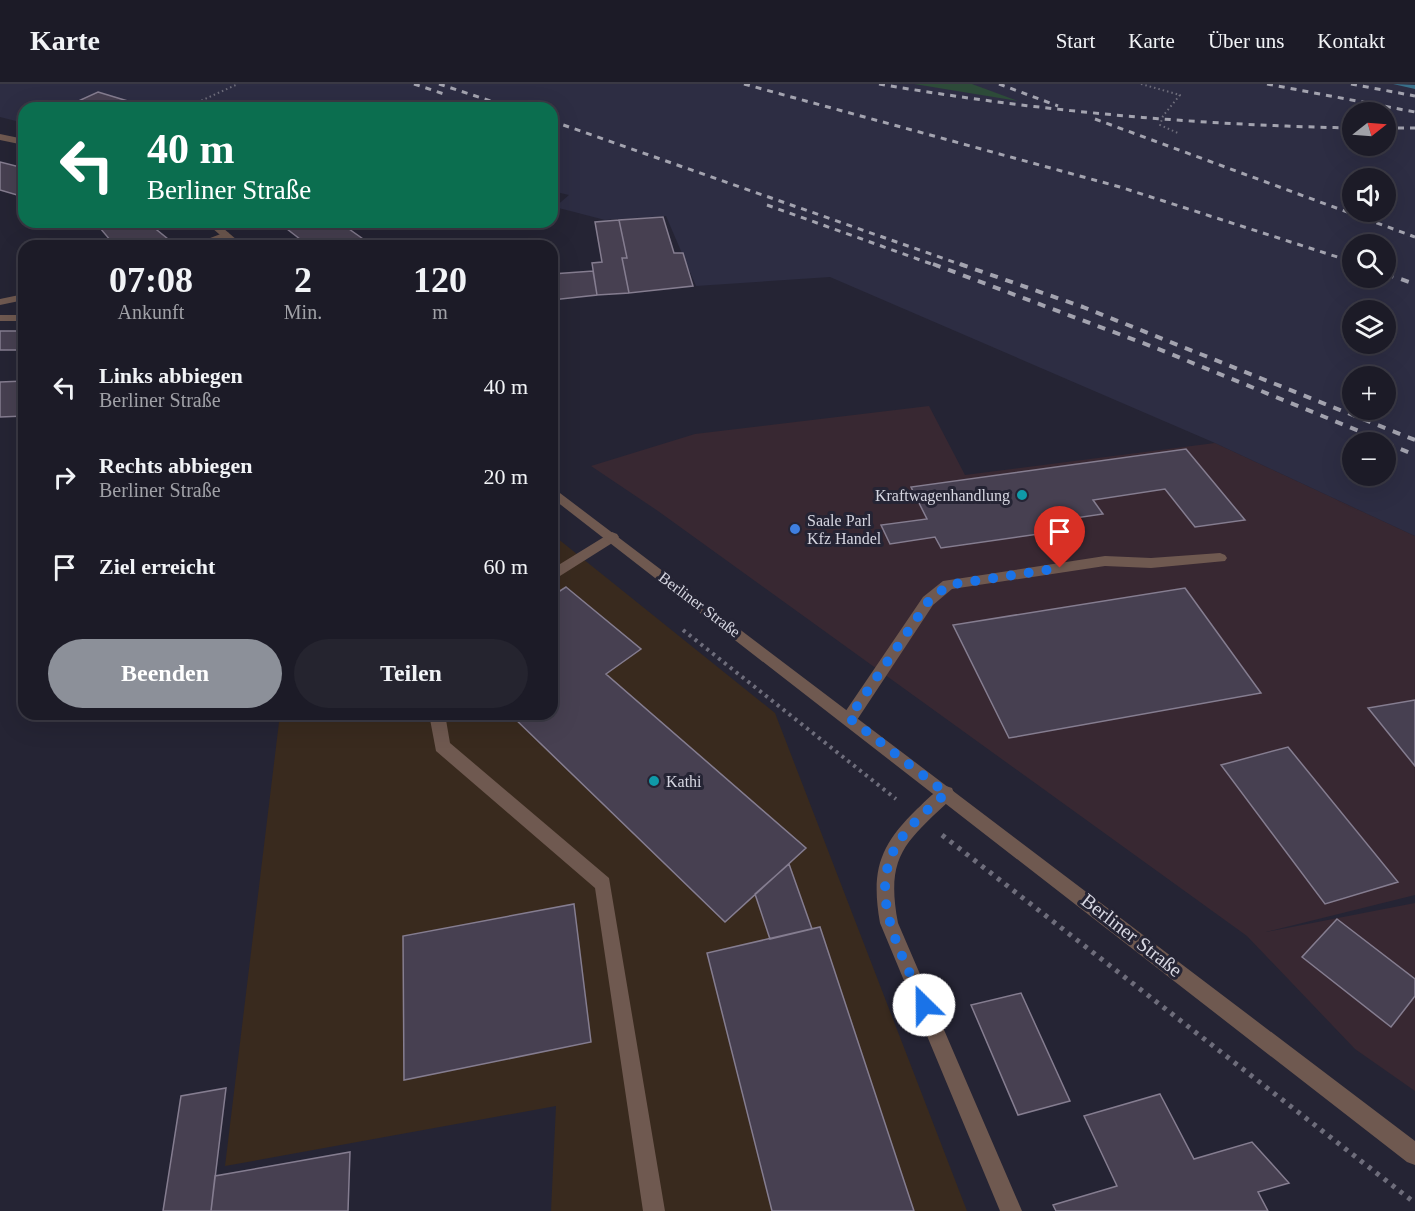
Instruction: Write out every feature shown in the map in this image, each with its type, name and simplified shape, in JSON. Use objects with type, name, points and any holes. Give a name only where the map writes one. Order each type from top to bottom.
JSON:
[{"type":"street","points":[[0,137],[18,141]]},
{"type":"street","points":[[217,228],[231,240]]},
{"type":"street","points":[[211,240],[226,235]]},
{"type":"street","points":[[0,302],[18,298]]},
{"type":"street","points":[[0,318],[18,318]]},
{"type":"street","name":"Berliner Straße","points":[[558,496],[1415,1154]]},
{"type":"street","points":[[558,572],[612,537]]},
{"type":"street","points":[[849,718],[928,602],[948,585],[1105,561],[1151,563],[1220,558]]},
{"type":"street","points":[[438,720],[442,746],[603,884],[654,1211]]},
{"type":"street","points":[[946,793],[899,842],[887,864],[884,887],[889,923],[1011,1211]]},
{"type":"path","points":[[198,102],[238,84]]},
{"type":"path","points":[[1141,84],[1180,94],[1163,116],[1160,125],[1180,134]]},
{"type":"path","points":[[680,628],[920,819],[1415,1203]]},
{"type":"shaded area","points":[[0,84],[1415,84],[1415,536],[1215,443],[830,277],[696,286],[666,216],[605,220],[558,208],[558,204],[569,195],[558,192],[558,102],[18,102],[18,122],[0,117]]},
{"type":"shaded area","points":[[929,406],[965,475],[1215,443],[1415,536],[1415,895],[1266,932],[1415,903],[1415,1091],[1355,1049],[1247,936],[658,511],[591,466],[695,434]]},
{"type":"shaded area","points":[[558,539],[775,713],[967,1211],[551,1211],[556,1106],[225,1166],[279,720],[558,720]]},
{"type":"green space","points":[[914,84],[972,84],[1018,101]]},
{"type":"building","points":[[98,92],[131,102],[76,102]]},
{"type":"building","points":[[0,162],[18,166],[18,195],[0,190]]},
{"type":"building","points":[[663,217],[674,253],[683,253],[693,286],[629,293],[622,258],[627,258],[619,220]]},
{"type":"building","points":[[619,220],[627,258],[622,258],[629,293],[597,295],[592,263],[602,262],[595,222]]},
{"type":"building","points":[[100,228],[154,228],[168,239],[167,240],[110,240]]},
{"type":"building","points":[[286,228],[348,228],[364,240],[301,240]]},
{"type":"building","points":[[593,271],[597,295],[558,299],[558,274]]},
{"type":"building","points":[[0,331],[18,331],[18,350],[0,350]]},
{"type":"building","points":[[18,381],[18,416],[0,417],[0,382]]},
{"type":"building","name":"Kraftwagenhandlung","points":[[1186,449],[1245,520],[1195,527],[1165,489],[1093,500],[1103,514],[1068,519],[1074,529],[941,548],[935,537],[890,544],[881,525],[927,519],[911,487]]},
{"type":"building","name":"Kathi","points":[[566,587],[641,649],[606,674],[806,848],[725,922],[516,720],[558,720],[558,592]]},
{"type":"building","points":[[1185,588],[1261,693],[1009,738],[953,625]]},
{"type":"building","points":[[1415,700],[1415,766],[1368,708]]},
{"type":"building","points":[[1288,747],[1398,882],[1325,904],[1221,765]]},
{"type":"building","points":[[789,864],[812,929],[770,939],[755,894]]},
{"type":"building","points":[[574,904],[591,1042],[404,1080],[403,936]]},
{"type":"building","points":[[1337,919],[1415,979],[1415,996],[1391,1027],[1302,957]]},
{"type":"building","points":[[820,927],[914,1211],[772,1211],[707,953]]},
{"type":"building","points":[[1021,993],[1070,1101],[1018,1115],[971,1005]]},
{"type":"building","points":[[226,1088],[211,1211],[163,1211],[181,1096]]},
{"type":"building","points":[[1160,1094],[1194,1159],[1252,1142],[1289,1183],[1258,1192],[1268,1211],[1056,1211],[1053,1205],[1117,1186],[1084,1116]]},
{"type":"building","points":[[350,1152],[348,1211],[211,1211],[215,1176]]},
{"type":"waterway","points":[[1396,84],[1415,87]]},
{"type":"railway","points":[[414,84],[447,95]]},
{"type":"railway","points":[[439,84],[494,102]]},
{"type":"railway","points":[[744,84],[1120,187],[1342,258]]},
{"type":"railway","points":[[879,84],[997,102],[1115,115],[1234,124],[1342,128]]},
{"type":"railway","points":[[999,84],[1058,106]]},
{"type":"railway","points":[[1267,84],[1415,112]]},
{"type":"railway","points":[[1351,84],[1415,96]]},
{"type":"railway","points":[[1095,119],[1415,237]]},
{"type":"railway","points":[[558,123],[965,266]]},
{"type":"railway","points":[[1396,128],[1415,128]]},
{"type":"railway","points":[[767,205],[937,266]]},
{"type":"railway","points":[[933,264],[1156,348],[1362,432]]},
{"type":"railway","points":[[960,264],[1083,307],[1415,440]]},
{"type":"railway","points":[[1396,277],[1415,284]]},
{"type":"railway","points":[[1396,447],[1415,455]]},
{"type":"place","name":"Kraftwagenhandlung","points":[[1022,495]]},
{"type":"place","name":"Saale Parl Kfz Handel","points":[[795,529]]},
{"type":"place","name":"Kathi","points":[[654,781]]},
{"type":"route","points":[[924,1005],[889,923],[884,887],[887,864],[899,842],[946,793],[849,718],[928,602],[948,585],[1060,568]]}]
